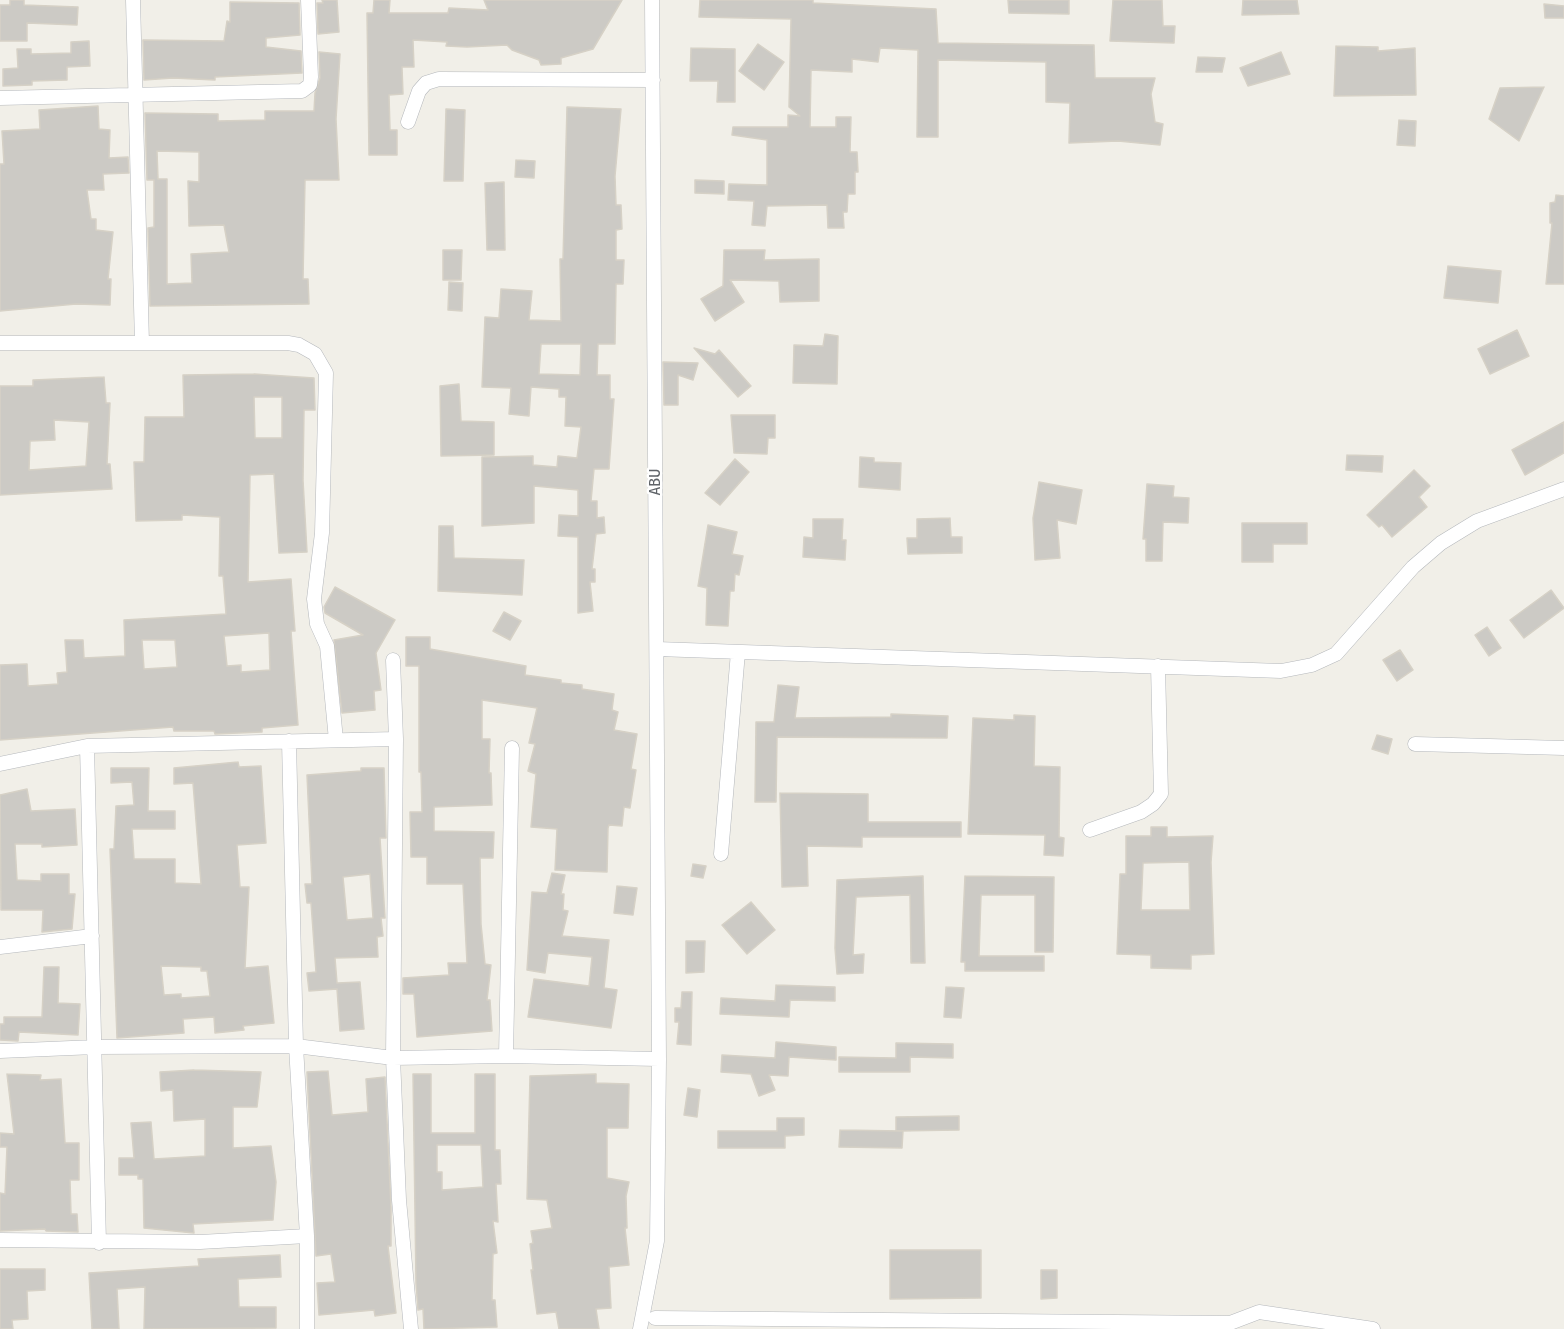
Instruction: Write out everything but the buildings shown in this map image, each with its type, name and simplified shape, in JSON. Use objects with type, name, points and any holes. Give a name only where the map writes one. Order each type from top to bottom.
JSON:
[{"type":"street","points":[[133,0],[142,343]]},
{"type":"street","points":[[0,98],[307,89],[311,77],[308,0]]},
{"type":"street","name":"ABU","points":[[650,1323],[657,1241],[659,1059],[652,0]]},
{"type":"street","points":[[408,122],[419,91],[426,83],[439,79],[653,80]]},
{"type":"street","points":[[0,343],[288,343],[299,345],[315,354],[326,373],[322,533],[314,599],[317,624],[327,646],[336,740]]},
{"type":"street","points":[[657,649],[1281,671],[1312,665],[1336,654],[1413,567],[1441,543],[1477,521],[1564,489]]},
{"type":"street","points":[[721,854],[738,652]]},
{"type":"street","points":[[393,660],[396,739],[393,1058],[399,1200],[411,1329]]},
{"type":"street","points":[[1090,830],[1141,812],[1154,804],[1161,795],[1158,666]]},
{"type":"street","points":[[0,764],[87,746],[396,739]]},
{"type":"street","points":[[289,741],[296,1046],[307,1236],[307,1329]]},
{"type":"street","points":[[1415,744],[1564,748]]},
{"type":"street","points":[[87,746],[99,1243]]},
{"type":"street","points":[[506,1056],[512,748]]},
{"type":"street","points":[[0,946],[92,936]]},
{"type":"street","points":[[0,1051],[95,1047],[296,1046],[393,1058],[506,1056],[659,1059]]},
{"type":"street","points":[[0,1240],[99,1243],[200,1242],[307,1236]]},
{"type":"street","points":[[650,1323],[1229,1326],[1259,1312],[1372,1329]]}]
